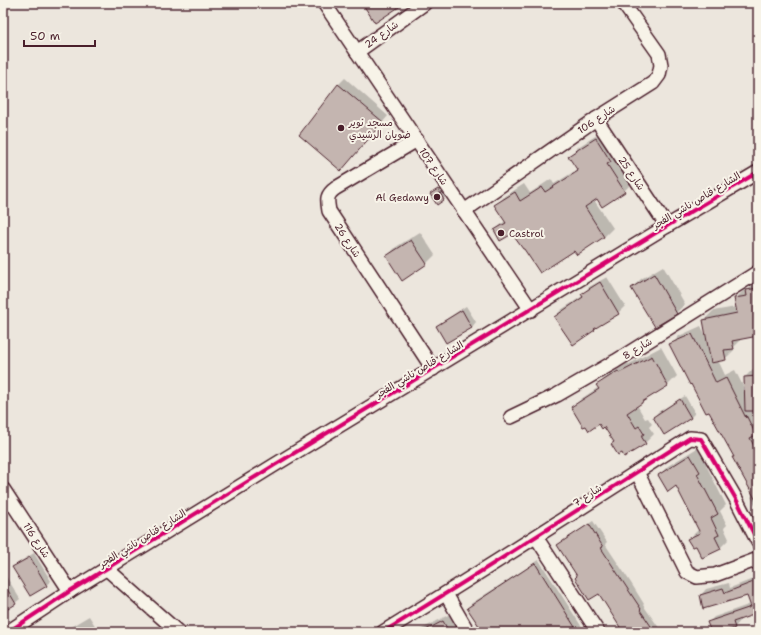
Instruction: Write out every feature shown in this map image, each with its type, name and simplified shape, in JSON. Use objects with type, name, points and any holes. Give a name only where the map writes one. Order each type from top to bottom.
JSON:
[{"type":"street","name":"شارع 107","points":[[324,3],[531,310]]},
{"type":"street","name":"شارع 24","points":[[357,52],[425,3]]},
{"type":"street","name":"شارع 106","points":[[464,211],[596,119],[653,83],[659,75],[661,65],[659,54],[623,3]]},
{"type":"street","name":"شارع 25","points":[[596,119],[667,226]]},
{"type":"street","name":"شارع 26","points":[[417,140],[330,192],[328,200],[329,211],[433,369]]},
{"type":"street","name":"الشارع قناص ناشي الفجر","points":[[8,632],[106,569],[273,466],[758,172]]},
{"type":"street","name":"شارع 8","points":[[511,417],[556,395],[616,360],[758,272]]},
{"type":"street","name":"شارع 7","points":[[383,632],[446,594],[690,438],[701,439],[736,499],[758,542]]},
{"type":"street","points":[[637,472],[682,565],[687,572],[697,577],[715,575],[758,559]]},
{"type":"street","name":"شارع 116","points":[[3,490],[70,592]]},
{"type":"street","points":[[536,537],[598,632]]},
{"type":"street","points":[[106,569],[175,631]]},
{"type":"street","points":[[446,594],[468,632]]},
{"type":"building","points":[[362,3],[405,3],[375,23]]},
{"type":"building","name":"مسجد نوير ضويان الرشيدي","points":[[338,84],[383,122],[341,171],[299,135]]},
{"type":"building","points":[[596,138],[611,162],[607,164],[625,192],[602,207],[597,199],[585,207],[604,237],[577,255],[574,251],[540,273],[512,234],[500,241],[494,230],[506,223],[494,205],[515,192],[520,201],[542,187],[545,192],[578,171],[568,156]]},
{"type":"building","name":"Al Gedawy","points":[[438,189],[444,200],[437,205],[430,194]]},
{"type":"building","points":[[411,240],[427,264],[402,281],[386,256]]},
{"type":"building","points":[[654,274],[677,314],[655,327],[631,288]]},
{"type":"building","points":[[600,282],[619,314],[594,329],[595,330],[573,345],[554,317],[583,297],[581,294]]},
{"type":"building","points":[[758,288],[758,336],[732,341],[734,349],[724,350],[726,360],[711,363],[703,320],[737,313],[734,298],[747,296],[746,290]]},
{"type":"building","points":[[462,310],[472,328],[446,343],[436,326]]},
{"type":"building","points":[[692,334],[716,383],[726,378],[756,435],[750,438],[758,454],[758,504],[709,412],[706,413],[669,344]]},
{"type":"building","points":[[652,356],[668,386],[627,413],[636,428],[639,426],[644,434],[641,436],[646,444],[624,457],[622,453],[618,455],[611,444],[614,442],[604,427],[602,429],[599,424],[589,431],[586,426],[583,427],[571,407],[599,389],[596,385],[618,371],[619,373]]},
{"type":"building","points":[[758,376],[758,411],[745,411],[744,377]]},
{"type":"building","points":[[680,399],[691,418],[664,435],[653,417]]},
{"type":"building","points":[[690,455],[700,472],[697,474],[718,514],[711,518],[719,535],[715,537],[721,549],[702,558],[696,546],[692,547],[687,539],[700,533],[676,486],[668,492],[658,475]]},
{"type":"building","points":[[589,524],[603,547],[601,548],[655,632],[623,632],[599,594],[589,600],[575,578],[577,576],[557,545]]},
{"type":"building","points":[[30,557],[47,586],[30,596],[12,567]]},
{"type":"building","points":[[535,563],[578,632],[483,632],[467,608]]},
{"type":"building","points":[[756,581],[758,586],[758,625],[756,625],[753,615],[733,622],[735,628],[724,632],[711,632],[707,622],[751,607],[747,596],[703,609],[700,595],[723,588],[725,593]]},
{"type":"building","points":[[3,582],[16,604],[3,612]]},
{"type":"building","points":[[443,621],[449,632],[422,632]]},
{"type":"cycle path","points":[[8,632],[70,591],[273,466],[758,172]]},
{"type":"cycle path","points":[[383,632],[690,438],[701,439],[736,499],[758,542]]},
{"type":"place","name":"مسجد نوير ضويان الرشيدي","points":[[341,128]]},
{"type":"place","name":"Al Gedawy","points":[[437,197]]},
{"type":"place","name":"Castrol","points":[[501,233]]}]
